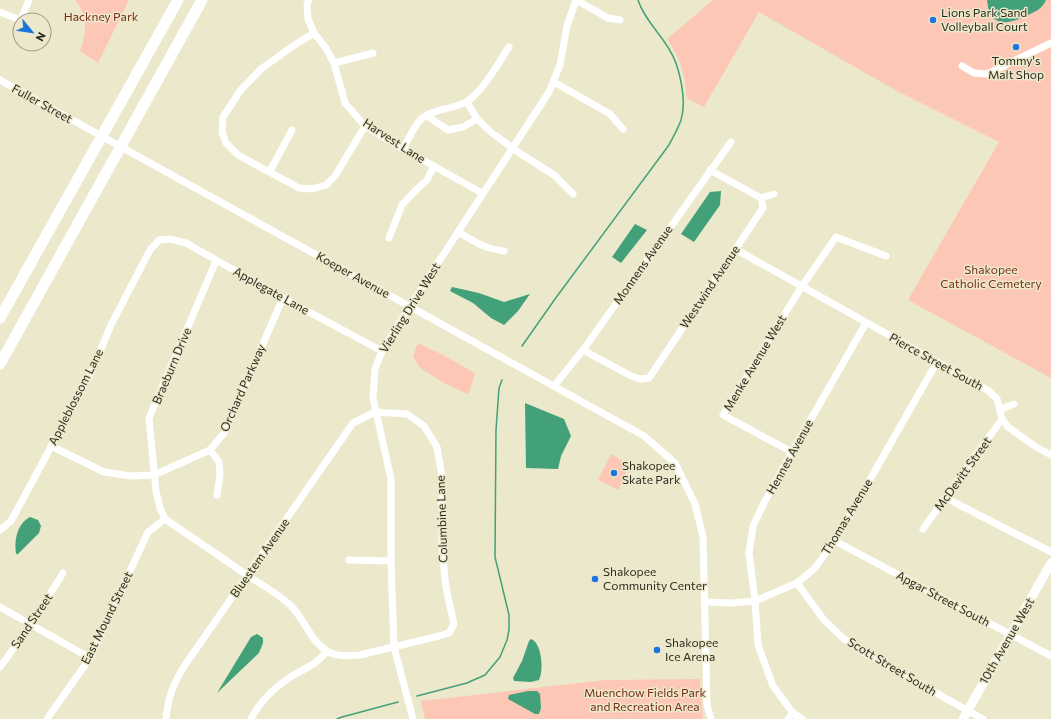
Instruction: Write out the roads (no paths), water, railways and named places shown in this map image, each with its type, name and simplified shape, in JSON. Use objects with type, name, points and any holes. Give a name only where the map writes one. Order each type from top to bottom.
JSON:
[{"type":"highway","points":[[0,318],[177,1]]},
{"type":"highway","points":[[0,364],[201,3]]},
{"type":"main road","name":"10th Avenue West","points":[[965,715],[1051,563]]},
{"type":"street","points":[[24,12],[29,0]]},
{"type":"street","name":"Harvest Lane","points":[[309,0],[308,19],[314,34],[326,48],[334,63],[345,103],[365,126],[482,193]]},
{"type":"street","points":[[576,0],[608,18],[620,20]]},
{"type":"street","name":"Vierling Drive West","points":[[413,719],[394,647],[391,561],[391,479],[375,412],[373,398],[375,369],[382,351],[410,306],[554,82],[560,65],[567,26],[576,0]]},
{"type":"street","points":[[0,12],[12,17]]},
{"type":"street","points":[[314,34],[293,46],[261,69],[240,91],[223,117],[222,132],[226,143],[238,155],[299,188],[312,189],[326,185],[335,176],[365,126]]},
{"type":"street","points":[[962,66],[974,73],[987,74],[1051,43]]},
{"type":"street","points":[[403,148],[420,120],[432,113],[467,102],[484,85],[509,47]]},
{"type":"street","points":[[334,63],[373,53]]},
{"type":"street","name":"Fuller Street","points":[[0,80],[84,127]]},
{"type":"street","points":[[554,82],[610,114],[623,129]]},
{"type":"street","points":[[467,102],[477,119],[492,133],[512,148],[554,175],[574,194]]},
{"type":"street","points":[[427,116],[448,130],[463,127],[477,119]]},
{"type":"street","name":"Koeper Avenue","points":[[84,127],[644,436],[675,463],[696,504],[703,537],[707,705],[710,719]]},
{"type":"street","points":[[270,171],[292,130]]},
{"type":"street","name":"Monnens Avenue","points":[[554,386],[583,350],[731,142]]},
{"type":"street","points":[[389,238],[402,205],[416,189],[427,180],[434,166]]},
{"type":"street","points":[[710,170],[761,198],[774,194]]},
{"type":"street","name":"Westwind Avenue","points":[[583,350],[640,379],[649,378],[763,208],[761,198]]},
{"type":"street","points":[[458,232],[482,247],[504,251]]},
{"type":"street","points":[[802,286],[836,237],[886,256]]},
{"type":"street","name":"Applegate Lane","points":[[159,240],[170,239],[186,243],[283,298],[382,351]]},
{"type":"street","name":"Appleblossom Lane","points":[[0,530],[11,521],[92,371],[111,324],[150,250],[159,240]]},
{"type":"street","name":"Pierce Street South","points":[[735,250],[989,391],[997,399],[1001,409],[1002,419]]},
{"type":"street","name":"Braeburn Drive","points":[[165,519],[160,508],[154,475],[149,418],[216,261]]},
{"type":"street","name":"Menke Avenue West","points":[[792,452],[723,415],[802,286]]},
{"type":"street","name":"Orchard Parkway","points":[[52,446],[104,472],[131,476],[154,475],[210,450],[224,433],[283,298]]},
{"type":"street","name":"Hennes Avenue","points":[[802,719],[793,713],[773,686],[758,646],[755,601],[749,553],[753,526],[792,452],[866,323]]},
{"type":"street","name":"Thomas Avenue","points":[[705,602],[732,603],[755,601],[797,583],[814,569],[835,541],[936,362]]},
{"type":"street","points":[[1001,409],[1014,404]]},
{"type":"street","name":"Bluestem Avenue","points":[[166,719],[171,691],[176,678],[353,423],[375,412]]},
{"type":"street","name":"Columbine Lane","points":[[327,651],[336,655],[360,655],[439,636],[449,632],[454,624],[446,588],[442,548],[442,476],[437,447],[424,426],[407,414],[375,412]]},
{"type":"street","points":[[1002,419],[1018,435],[1051,455]]},
{"type":"street","name":"McDevitt Street","points":[[923,529],[1002,419]]},
{"type":"street","points":[[210,450],[219,462],[220,475],[217,495]]},
{"type":"street","points":[[946,498],[1051,552]]},
{"type":"street","points":[[165,519],[287,602],[295,610],[317,643],[327,651],[315,664],[280,684],[269,694],[251,719]]},
{"type":"street","name":"East Mound Street","points":[[48,719],[90,658],[148,532],[165,519]]},
{"type":"street","name":"Apgar Street South","points":[[835,541],[1051,656]]},
{"type":"street","points":[[349,560],[391,561]]},
{"type":"street","name":"Sand Street","points":[[0,667],[31,625],[63,574]]},
{"type":"street","name":"Scott Street South","points":[[797,583],[824,620],[844,639],[965,715],[983,719]]},
{"type":"street","points":[[0,607],[90,658]]},
{"type":"street","points":[[788,719],[793,713]]},
{"type":"waterway","points":[[522,346],[669,145],[681,120],[683,112],[683,94],[679,74],[673,56],[648,20],[638,0]]},
{"type":"waterway","points":[[417,696],[467,683],[485,675],[500,657],[507,640],[509,615],[495,557],[496,430],[499,388],[502,380]]},
{"type":"waterway","points":[[337,719],[398,702]]},
{"type":"place","name":"Lions Park Sand Volleyball Court","points":[[933,20]]},
{"type":"place","name":"Tommy's Malt Shop","points":[[1016,47]]},
{"type":"place","name":"Shakopee Skate Park","points":[[614,473]]},
{"type":"place","name":"Shakopee Community Center","points":[[595,579]]},
{"type":"place","name":"Shakopee Ice Arena","points":[[657,650]]},
{"type":"park label","name":"Hackney Park","points":[[101,17]]},
{"type":"park label","name":"Shakopee Catholic Cemetery","points":[[991,277]]},
{"type":"park label","name":"Muenchow Fields Park and Recreation Area","points":[[645,700]]}]
